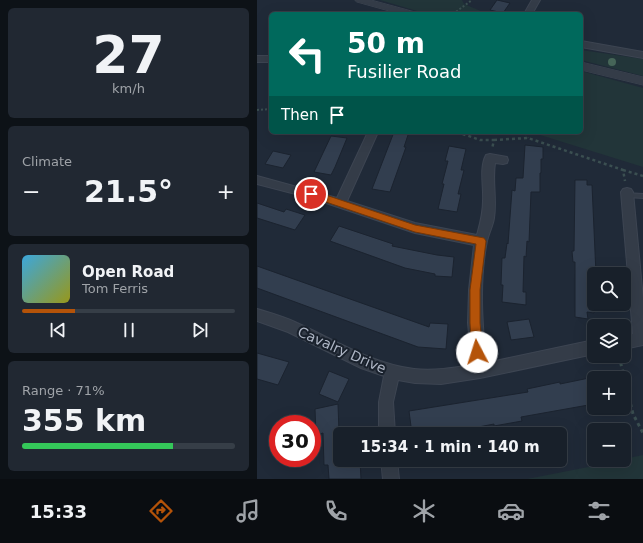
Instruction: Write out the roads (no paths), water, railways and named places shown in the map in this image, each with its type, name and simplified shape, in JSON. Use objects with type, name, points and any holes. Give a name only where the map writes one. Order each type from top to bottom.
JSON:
[{"type":"street","points":[[360,0],[404,12]]},
{"type":"street","points":[[529,12],[536,0]]},
{"type":"street","points":[[583,44],[643,55]]},
{"type":"street","points":[[257,60],[269,59]]},
{"type":"street","points":[[583,66],[643,81]]},
{"type":"street","points":[[340,203],[372,134]]},
{"type":"street","points":[[480,371],[475,323],[477,265],[481,241],[488,218],[488,171],[490,158],[503,160]]},
{"type":"street","points":[[257,180],[311,194],[415,228],[481,241]]},
{"type":"street","points":[[627,194],[640,339],[631,341]]},
{"type":"street","name":"Cavalry Drive","points":[[257,315],[291,327],[366,363],[392,372],[441,377],[480,371],[587,348]]},
{"type":"street","points":[[387,427],[386,402],[392,372]]},
{"type":"street","points":[[390,467],[391,479]]},
{"type":"lane","points":[[627,194],[643,196]]}]
